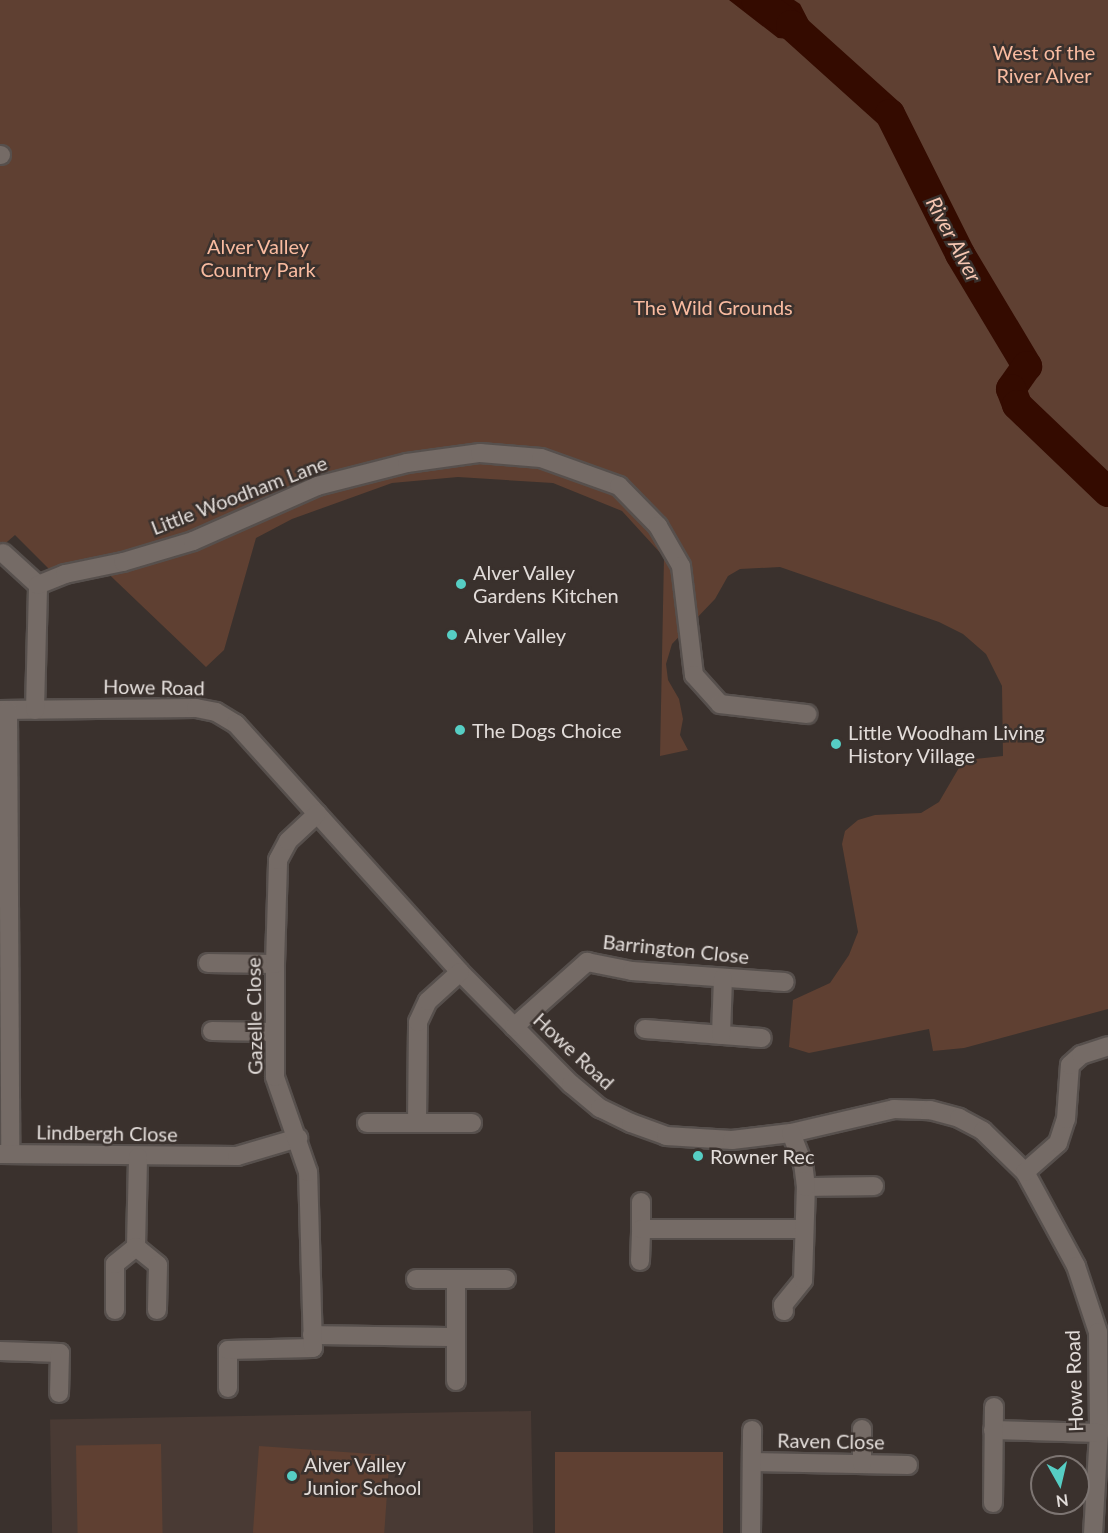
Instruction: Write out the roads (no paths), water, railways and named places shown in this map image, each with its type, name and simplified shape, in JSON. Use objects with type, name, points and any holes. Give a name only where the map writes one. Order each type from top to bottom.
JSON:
[{"type":"street","name":"Little Woodham Lane","points":[[38,585],[64,574],[123,562],[193,541],[317,486],[351,477],[407,463],[480,453],[541,458],[619,486],[658,526],[681,566],[694,675],[720,704],[807,714]]},
{"type":"street","points":[[3,553],[38,585],[35,710]]},
{"type":"street","name":"Howe Road","points":[[4,710],[196,708],[216,712],[236,724],[460,972],[514,1027],[578,1091],[631,1123],[666,1136],[696,1140],[732,1140],[791,1133],[859,1114],[894,1109],[930,1110],[959,1118],[983,1131],[1025,1172],[1100,1313],[1098,1332],[1099,1433],[1093,1533]]},
{"type":"street","points":[[4,710],[4,801],[8,853],[4,960],[11,983],[5,1154]]},
{"type":"street","name":"Gazelle Close","points":[[312,1335],[308,1172],[275,1077],[275,964],[278,860],[288,841],[317,814]]},
{"type":"street","name":"Barrington Close","points":[[514,1027],[587,962],[632,971],[785,982]]},
{"type":"street","points":[[208,963],[275,964]]},
{"type":"street","points":[[417,1122],[418,1022],[428,1001],[460,972]]},
{"type":"street","points":[[721,1035],[723,978]]},
{"type":"street","points":[[645,1029],[762,1038]]},
{"type":"street","points":[[212,1031],[275,1032]]},
{"type":"street","points":[[1025,1172],[1058,1143],[1066,1119],[1070,1065],[1081,1055],[1108,1046]]},
{"type":"street","points":[[367,1123],[472,1123]]},
{"type":"street","points":[[784,1311],[783,1305],[803,1280],[806,1187],[803,1164],[791,1133]]},
{"type":"street","name":"Lindbergh Close","points":[[5,1154],[213,1157],[246,1154],[298,1138]]},
{"type":"street","points":[[115,1310],[115,1264],[136,1247],[138,1157]]},
{"type":"street","points":[[806,1187],[874,1186]]},
{"type":"street","points":[[640,1261],[641,1202]]},
{"type":"street","points":[[641,1229],[803,1229]]},
{"type":"street","points":[[136,1247],[158,1265],[157,1310]]},
{"type":"street","points":[[416,1279],[506,1279]]},
{"type":"street","points":[[456,1280],[456,1381]]},
{"type":"street","points":[[228,1388],[228,1350],[312,1348],[312,1335],[456,1337]]},
{"type":"street","points":[[0,1351],[60,1353],[59,1393]]},
{"type":"street","points":[[993,1503],[994,1407]]},
{"type":"street","name":"Raven Close","points":[[752,1430],[752,1533]]},
{"type":"street","points":[[862,1430],[862,1464]]},
{"type":"street","points":[[993,1430],[1099,1433]]},
{"type":"street","name":"Raven Close","points":[[752,1462],[908,1465]]},
{"type":"waterway","name":"River Alver","points":[[756,0],[791,25],[890,114],[960,254],[1027,366],[1011,389],[1017,405],[1108,492]]},
{"type":"place","name":"Alver Valley Gardens Kitchen","points":[[461,584]]},
{"type":"place","name":"Alver Valley","points":[[452,635]]},
{"type":"place","name":"The Dogs Choice","points":[[460,730]]},
{"type":"place","name":"Little Woodham Living History Village","points":[[836,744]]},
{"type":"place","name":"Rowner Rec","points":[[698,1156]]},
{"type":"place","name":"Alver Valley Junior School","points":[[292,1476]]},
{"type":"park label","name":"West of the River Alver","points":[[1044,64]]},
{"type":"park label","name":"Alver Valley Country Park","points":[[258,258]]},
{"type":"park label","name":"The Wild Grounds","points":[[713,307]]}]
